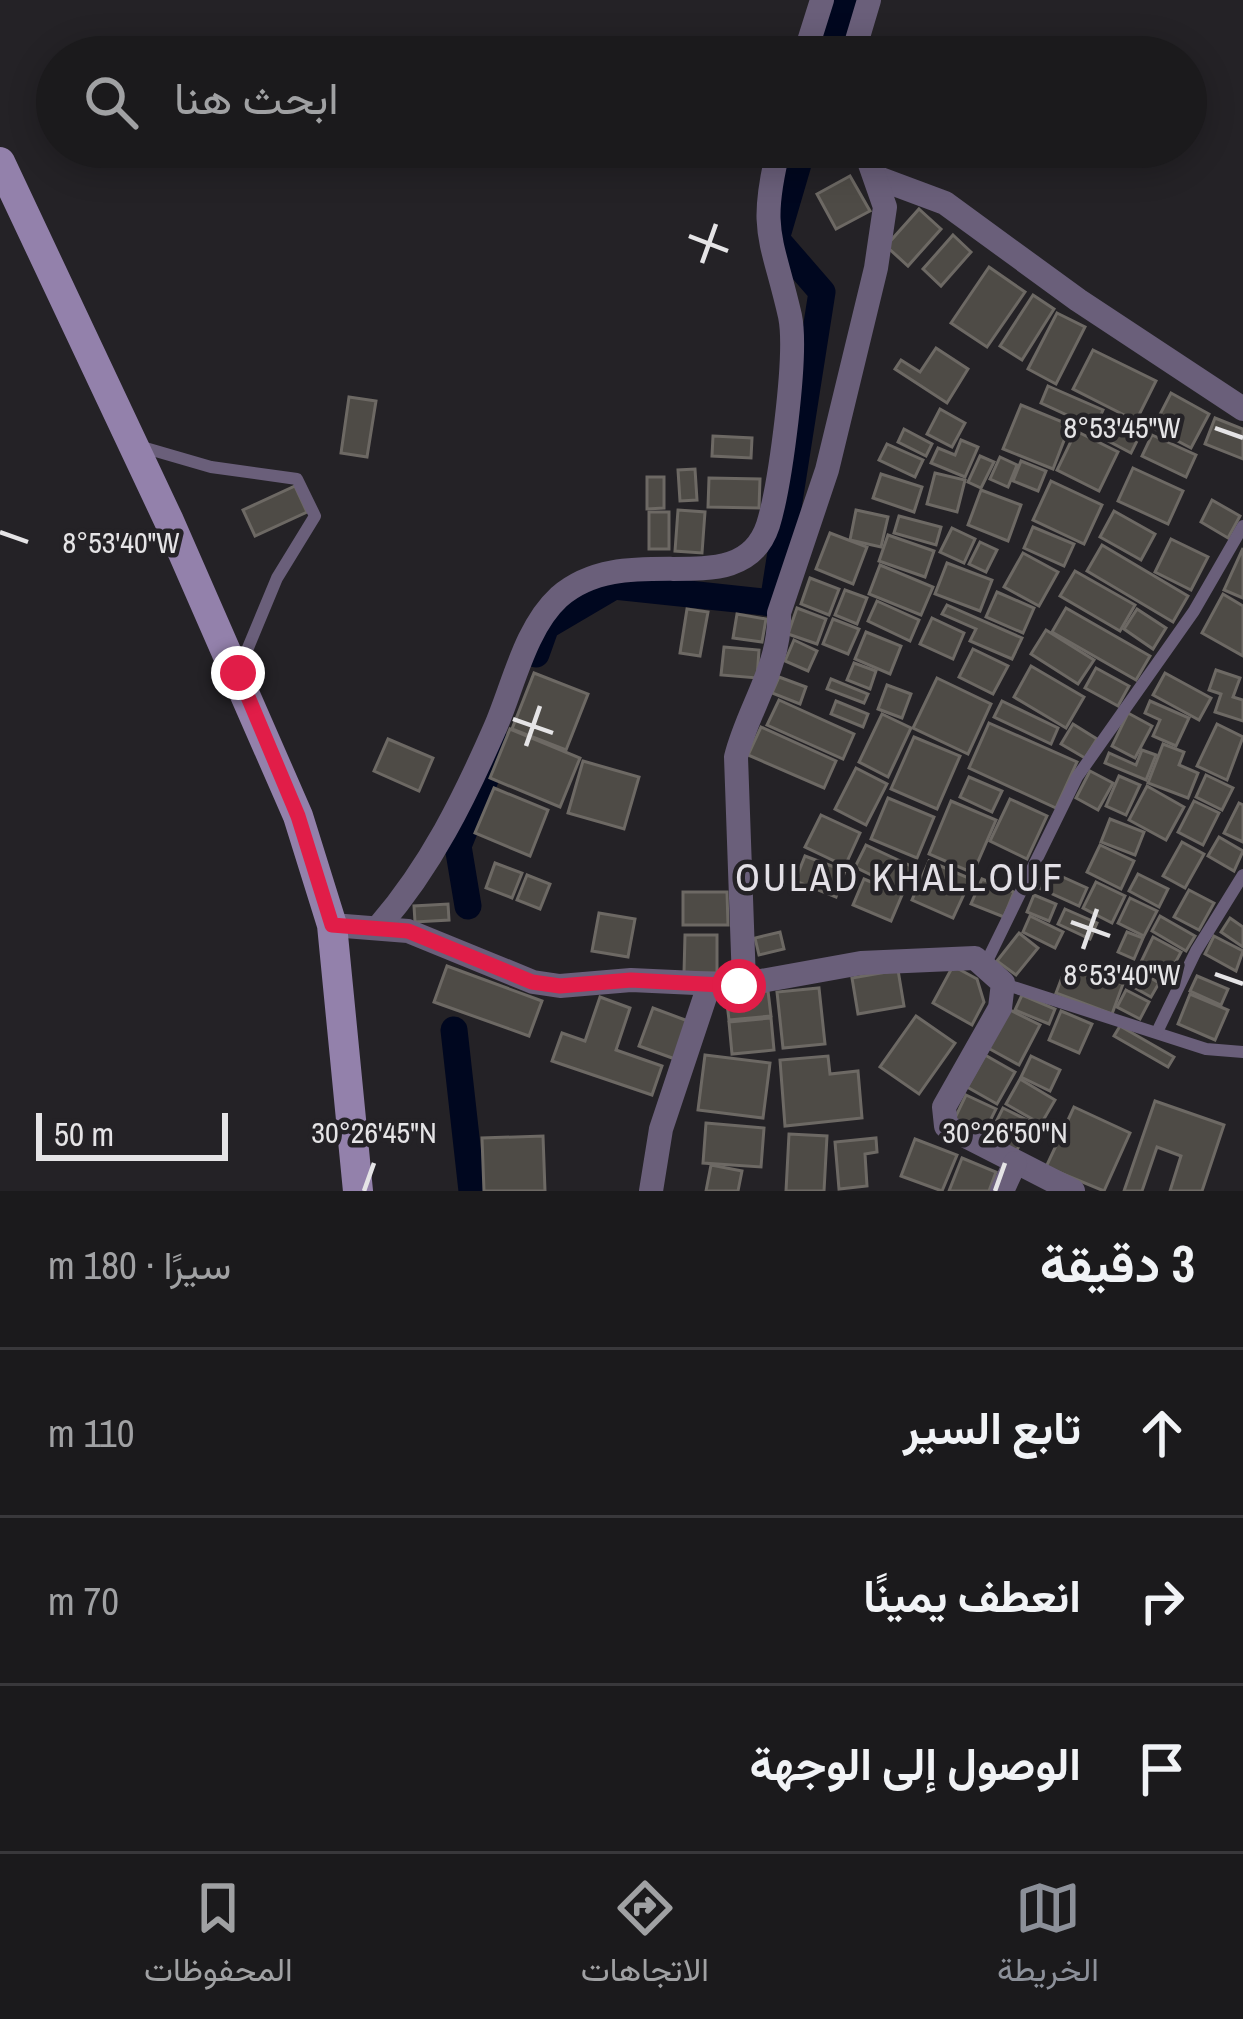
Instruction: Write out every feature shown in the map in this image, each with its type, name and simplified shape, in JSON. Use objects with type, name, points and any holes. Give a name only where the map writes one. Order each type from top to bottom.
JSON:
[{"type":"main road","points":[[0,162],[135,445],[298,816],[332,925],[358,1191]]},
{"type":"street","points":[[811,36],[822,0]]},
{"type":"street","points":[[858,36],[869,0]]},
{"type":"street","points":[[380,925],[442,839],[553,603],[600,572],[643,566],[708,570],[741,561],[759,544],[774,501],[792,364],[790,318],[766,223],[775,168]]},
{"type":"street","points":[[744,982],[736,758],[743,728],[765,686],[780,634],[779,613],[827,470],[862,334],[885,207],[873,168]]},
{"type":"street","points":[[878,178],[946,203],[1078,300],[1243,409]]},
{"type":"street","points":[[332,925],[380,925],[408,931],[532,982],[710,985],[943,955],[975,958],[994,974],[1000,1008],[943,1117],[958,1136],[1072,1191]]},
{"type":"street","points":[[651,1191],[661,1129],[710,985]]},
{"type":"street","points":[[1002,1191],[1015,1163]]},
{"type":"lane","points":[[135,445],[211,467],[297,479],[315,516],[277,578],[238,673]]},
{"type":"lane","points":[[1243,526],[1194,611],[1077,777],[994,974],[1206,1049],[1243,1052]]},
{"type":"lane","points":[[1158,1030],[1196,951],[1242,879]]},
{"type":"building","points":[[850,176],[870,211],[836,229],[817,194]]},
{"type":"building","points":[[919,209],[941,229],[908,266],[886,246]]},
{"type":"building","points":[[953,235],[971,252],[941,286],[923,269]]},
{"type":"building","points":[[989,267],[1025,292],[987,347],[951,323]]},
{"type":"building","points":[[1033,295],[1054,309],[1022,360],[1000,346]]},
{"type":"building","points":[[1057,313],[1085,327],[1056,384],[1028,369]]},
{"type":"building","points":[[936,348],[968,369],[947,403],[895,369],[901,360],[920,372]]},
{"type":"building","points":[[1093,350],[1156,381],[1136,421],[1073,389]]},
{"type":"building","points":[[1048,386],[1103,410],[1095,428],[1041,403]]},
{"type":"building","points":[[1171,393],[1209,414],[1191,448],[1153,428]]},
{"type":"building","points":[[349,397],[376,401],[367,457],[341,453]]},
{"type":"building","points":[[1021,405],[1070,425],[1053,469],[1003,449]]},
{"type":"building","points":[[940,409],[965,423],[952,447],[927,434]]},
{"type":"building","points":[[1107,416],[1141,433],[1131,453],[1097,435]]},
{"type":"building","points":[[1215,418],[1243,429],[1243,459],[1205,444]]},
{"type":"building","points":[[904,429],[932,444],[926,456],[898,442]]},
{"type":"building","points":[[1076,431],[1118,452],[1099,491],[1057,470]]},
{"type":"building","points":[[1152,435],[1196,455],[1186,477],[1142,456]]},
{"type":"building","points":[[713,436],[752,438],[751,458],[712,456]]},
{"type":"building","points":[[961,440],[978,447],[965,477],[931,463],[938,448],[955,455]]},
{"type":"building","points":[[887,444],[923,460],[915,477],[879,460]]},
{"type":"building","points":[[980,456],[994,462],[981,488],[968,482]]},
{"type":"building","points":[[1000,457],[1017,465],[1008,487],[990,479]]},
{"type":"building","points":[[1021,461],[1046,471],[1038,491],[1013,481]]},
{"type":"building","points":[[1133,468],[1183,491],[1168,524],[1118,501]]},
{"type":"building","points":[[695,469],[697,500],[680,501],[678,470]]},
{"type":"building","points":[[935,473],[965,480],[957,512],[927,504]]},
{"type":"building","points":[[881,474],[922,487],[914,512],[873,498]]},
{"type":"building","points":[[647,477],[664,477],[664,508],[647,509]]},
{"type":"building","points":[[709,478],[760,479],[759,508],[708,507]]},
{"type":"building","points":[[1051,481],[1102,505],[1084,544],[1033,520]]},
{"type":"building","points":[[295,486],[307,512],[255,536],[243,510]]},
{"type":"building","points":[[981,490],[1021,505],[1008,541],[968,525]]},
{"type":"building","points":[[1212,500],[1240,516],[1228,538],[1201,522]]},
{"type":"building","points":[[678,510],[705,512],[702,553],[675,551]]},
{"type":"building","points":[[856,510],[888,517],[881,547],[850,540]]},
{"type":"building","points":[[1114,511],[1155,534],[1141,560],[1100,537]]},
{"type":"building","points":[[649,512],[669,512],[669,549],[649,549]]},
{"type":"building","points":[[899,516],[941,527],[936,545],[894,533]]},
{"type":"building","points":[[1033,527],[1074,544],[1064,566],[1024,548]]},
{"type":"building","points":[[952,528],[975,539],[964,563],[940,552]]},
{"type":"building","points":[[830,533],[867,547],[853,584],[816,569]]},
{"type":"building","points":[[888,535],[934,551],[925,577],[879,561]]},
{"type":"building","points":[[1171,539],[1208,557],[1191,590],[1155,572]]},
{"type":"building","points":[[980,542],[997,550],[986,572],[969,564]]},
{"type":"building","points":[[1102,545],[1188,596],[1173,622],[1087,571]]},
{"type":"building","points":[[1243,548],[1243,598],[1224,590]]},
{"type":"building","points":[[1023,553],[1058,572],[1039,606],[1004,587]]},
{"type":"building","points":[[947,563],[992,580],[980,611],[935,594]]},
{"type":"building","points":[[880,565],[933,587],[921,615],[869,594]]},
{"type":"building","points":[[1075,571],[1135,605],[1120,631],[1060,596]]},
{"type":"building","points":[[810,578],[839,589],[829,615],[801,604]]},
{"type":"building","points":[[845,590],[867,598],[857,624],[835,615]]},
{"type":"building","points":[[997,592],[1034,608],[1023,633],[986,617]]},
{"type":"building","points":[[1223,594],[1243,606],[1243,656],[1202,633]]},
{"type":"building","points":[[877,601],[919,620],[910,641],[868,621]]},
{"type":"building","points":[[947,605],[1022,638],[1012,659],[970,641],[976,629],[942,614]]},
{"type":"building","points":[[797,608],[826,619],[817,644],[788,634]]},
{"type":"building","points":[[1066,608],[1150,656],[1136,680],[1052,632]]},
{"type":"building","points":[[687,609],[708,612],[700,656],[680,653]]},
{"type":"building","points":[[1137,609],[1166,628],[1153,649],[1124,629]]},
{"type":"building","points":[[737,614],[766,619],[762,642],[733,638]]},
{"type":"building","points":[[932,618],[964,633],[953,659],[920,644]]},
{"type":"building","points":[[833,619],[859,629],[848,654],[823,644]]},
{"type":"building","points":[[1046,630],[1094,660],[1078,684],[1031,654]]},
{"type":"building","points":[[866,632],[901,646],[890,674],[855,659]]},
{"type":"building","points":[[794,640],[817,651],[808,671],[785,661]]},
{"type":"building","points":[[724,647],[759,650],[757,678],[721,675]]},
{"type":"building","points":[[973,649],[1008,666],[993,694],[959,677]]},
{"type":"building","points":[[854,663],[876,671],[870,689],[847,680]]},
{"type":"building","points":[[1031,666],[1084,697],[1066,728],[1014,697]]},
{"type":"building","points":[[1096,668],[1129,686],[1118,706],[1085,688]]},
{"type":"building","points":[[1216,670],[1240,678],[1233,697],[1243,700],[1243,721],[1215,712],[1221,694],[1209,690]]},
{"type":"building","points":[[534,673],[588,694],[566,750],[512,729]]},
{"type":"building","points":[[1165,673],[1211,698],[1199,720],[1153,695]]},
{"type":"building","points":[[779,677],[806,687],[800,704],[772,693]]},
{"type":"building","points":[[937,678],[991,704],[968,754],[913,728]]},
{"type":"building","points":[[831,679],[868,694],[864,703],[827,689]]},
{"type":"building","points":[[887,685],[911,694],[902,718],[878,709]]},
{"type":"building","points":[[779,700],[854,734],[843,759],[767,725]]},
{"type":"building","points":[[836,701],[868,714],[863,727],[831,714]]},
{"type":"building","points":[[1002,701],[1058,728],[1051,744],[994,717]]},
{"type":"building","points":[[1150,701],[1189,718],[1176,746],[1153,736],[1160,720],[1145,713]]},
{"type":"building","points":[[1128,713],[1152,726],[1135,758],[1112,746]]},
{"type":"building","points":[[882,714],[911,728],[888,777],[859,762]]},
{"type":"building","points":[[989,723],[1077,762],[1056,808],[969,768]]},
{"type":"building","points":[[1073,724],[1097,739],[1085,758],[1061,744]]},
{"type":"building","points":[[1217,724],[1243,737],[1227,780],[1197,766]]},
{"type":"building","points":[[761,727],[836,761],[824,788],[748,755]]},
{"type":"building","points":[[510,729],[580,758],[560,807],[490,778]]},
{"type":"building","points":[[914,737],[960,756],[937,809],[891,789]]},
{"type":"building","points":[[388,739],[433,758],[419,791],[374,771]]},
{"type":"building","points":[[1163,744],[1184,752],[1179,765],[1198,773],[1188,798],[1148,783]]},
{"type":"building","points":[[1142,750],[1156,755],[1146,780],[1105,763],[1109,753],[1136,765]]},
{"type":"building","points":[[583,761],[639,777],[624,829],[568,813]]},
{"type":"building","points":[[856,768],[887,784],[866,825],[835,809]]},
{"type":"building","points":[[1090,771],[1113,783],[1098,810],[1076,798]]},
{"type":"building","points":[[1206,775],[1233,788],[1222,810],[1196,797]]},
{"type":"building","points":[[1119,776],[1140,785],[1126,815],[1106,806]]},
{"type":"building","points":[[969,777],[1002,791],[992,812],[960,797]]},
{"type":"building","points":[[1147,786],[1184,807],[1166,840],[1129,820]]},
{"type":"building","points":[[494,788],[548,810],[530,856],[475,833]]},
{"type":"building","points":[[888,798],[934,817],[917,858],[871,839]]},
{"type":"building","points":[[1010,799],[1047,816],[1027,859],[990,841]]},
{"type":"building","points":[[951,801],[996,820],[973,873],[929,854]]},
{"type":"building","points":[[1194,801],[1219,813],[1203,845],[1178,832]]},
{"type":"building","points":[[1239,803],[1243,805],[1243,842],[1224,833]]},
{"type":"building","points":[[821,815],[860,833],[845,866],[805,847]]},
{"type":"building","points":[[1110,819],[1144,832],[1135,855],[1101,842]]},
{"type":"building","points":[[1219,837],[1243,851],[1234,871],[1208,856]]},
{"type":"building","points":[[1182,842],[1204,854],[1185,888],[1163,876]]},
{"type":"building","points":[[866,845],[913,867],[902,890],[855,867]]},
{"type":"building","points":[[1100,845],[1134,861],[1121,889],[1087,872]]},
{"type":"building","points":[[805,856],[845,871],[836,897],[795,881]]},
{"type":"building","points":[[929,861],[971,879],[953,918],[912,900]]},
{"type":"building","points":[[495,863],[522,873],[512,898],[486,888]]},
{"type":"building","points":[[1045,869],[1087,888],[1079,906],[1037,887]]},
{"type":"building","points":[[1138,874],[1168,889],[1159,907],[1129,891]]},
{"type":"building","points":[[527,875],[550,884],[540,909],[517,900]]},
{"type":"building","points":[[864,879],[902,895],[891,921],[853,905]]},
{"type":"building","points":[[982,879],[1014,892],[1004,917],[971,904]]},
{"type":"building","points":[[1096,882],[1125,896],[1112,923],[1083,908]]},
{"type":"building","points":[[1189,890],[1214,903],[1199,930],[1174,917]]},
{"type":"building","points":[[683,892],[727,892],[728,925],[683,925]]},
{"type":"building","points":[[1034,895],[1056,904],[1049,921],[1027,912]]},
{"type":"building","points":[[1130,898],[1157,911],[1144,936],[1118,923]]},
{"type":"building","points":[[448,904],[449,920],[415,922],[414,906]]},
{"type":"building","points":[[1065,909],[1097,923],[1090,939],[1058,924]]},
{"type":"building","points":[[599,913],[635,919],[628,957],[592,951]]},
{"type":"building","points":[[1030,916],[1063,932],[1055,948],[1023,932]]},
{"type":"building","points":[[1160,916],[1195,936],[1186,951],[1152,931]]},
{"type":"building","points":[[1230,918],[1243,927],[1243,947],[1221,932]]},
{"type":"building","points":[[780,932],[784,949],[759,955],[755,938]]},
{"type":"building","points":[[1127,932],[1143,938],[1134,959],[1118,952]]},
{"type":"building","points":[[1019,933],[1038,948],[1016,975],[997,961]]},
{"type":"building","points":[[685,935],[717,935],[717,973],[684,973]]},
{"type":"building","points":[[1214,936],[1243,951],[1236,971],[1205,954]]},
{"type":"building","points":[[1153,937],[1181,952],[1166,980],[1139,966]]},
{"type":"building","points":[[1067,964],[1123,984],[1112,1014],[1056,993]]},
{"type":"building","points":[[1128,964],[1159,983],[1151,997],[1119,979]]},
{"type":"building","points":[[447,966],[542,1001],[529,1036],[434,1002]]},
{"type":"building","points":[[953,966],[977,979],[984,1002],[972,1025],[933,1003]]},
{"type":"building","points":[[898,970],[904,1006],[858,1014],[852,978]]},
{"type":"building","points":[[1197,976],[1228,989],[1221,1005],[1190,991]]},
{"type":"building","points":[[819,988],[825,1044],[783,1048],[777,992]]},
{"type":"building","points":[[1126,990],[1149,1002],[1140,1019],[1117,1007]]},
{"type":"building","points":[[768,991],[771,1016],[729,1020],[726,995]]},
{"type":"building","points":[[1190,994],[1228,1010],[1215,1040],[1178,1024]]},
{"type":"building","points":[[1022,995],[1055,1009],[1049,1024],[1015,1010]]},
{"type":"building","points":[[600,997],[630,1008],[616,1050],[662,1066],[652,1095],[552,1061],[562,1033],[585,1041]]},
{"type":"building","points":[[653,1008],[688,1021],[675,1059],[639,1046]]},
{"type":"building","points":[[1008,1009],[1040,1025],[1019,1065],[988,1048]]},
{"type":"building","points":[[1061,1011],[1092,1024],[1079,1053],[1049,1040]]},
{"type":"building","points":[[916,1016],[955,1043],[919,1094],[880,1067]]},
{"type":"building","points":[[771,1018],[774,1050],[732,1054],[729,1022]]},
{"type":"building","points":[[1120,1026],[1174,1057],[1168,1067],[1114,1036]]},
{"type":"building","points":[[705,1055],[770,1063],[763,1118],[698,1110]]},
{"type":"building","points":[[985,1055],[1015,1072],[997,1104],[967,1087]]},
{"type":"building","points":[[828,1056],[830,1074],[858,1071],[862,1118],[785,1126],[780,1060]]},
{"type":"building","points":[[1031,1056],[1060,1070],[1050,1091],[1021,1077]]},
{"type":"building","points":[[1020,1079],[1055,1100],[1041,1124],[1006,1104]]},
{"type":"building","points":[[966,1095],[996,1109],[982,1137],[953,1122]]},
{"type":"building","points":[[1155,1101],[1224,1125],[1202,1191],[1170,1191],[1181,1156],[1157,1147],[1142,1191],[1124,1191]]},
{"type":"building","points":[[1074,1107],[1130,1133],[1104,1191],[1046,1167]]},
{"type":"building","points":[[1003,1108],[1031,1122],[1015,1154],[987,1140]]},
{"type":"building","points":[[706,1123],[764,1128],[761,1167],[703,1163]]},
{"type":"building","points":[[789,1134],[827,1136],[824,1191],[786,1191]]},
{"type":"building","points":[[543,1136],[545,1191],[484,1191],[482,1138]]},
{"type":"building","points":[[876,1138],[877,1152],[865,1154],[867,1186],[839,1189],[835,1142]]},
{"type":"building","points":[[915,1139],[957,1155],[942,1191],[901,1176]]},
{"type":"building","points":[[962,1158],[996,1172],[989,1191],[949,1191]]},
{"type":"building","points":[[711,1165],[742,1171],[738,1191],[706,1191]]},
{"type":"waterway","points":[[835,36],[845,0]]},
{"type":"waterway","points":[[536,654],[546,626],[614,586],[773,603],[822,292],[776,239],[797,168]]},
{"type":"waterway","points":[[468,906],[458,846],[499,745]]},
{"type":"waterway","points":[[454,1030],[472,1191]]},
{"type":"district","name":"OULAD KHALLOUF","points":[[900,877]]},
{"type":"route","points":[[238,673],[298,816],[332,925],[380,925],[408,931],[532,982],[560,986],[631,980],[739,986]]}]
